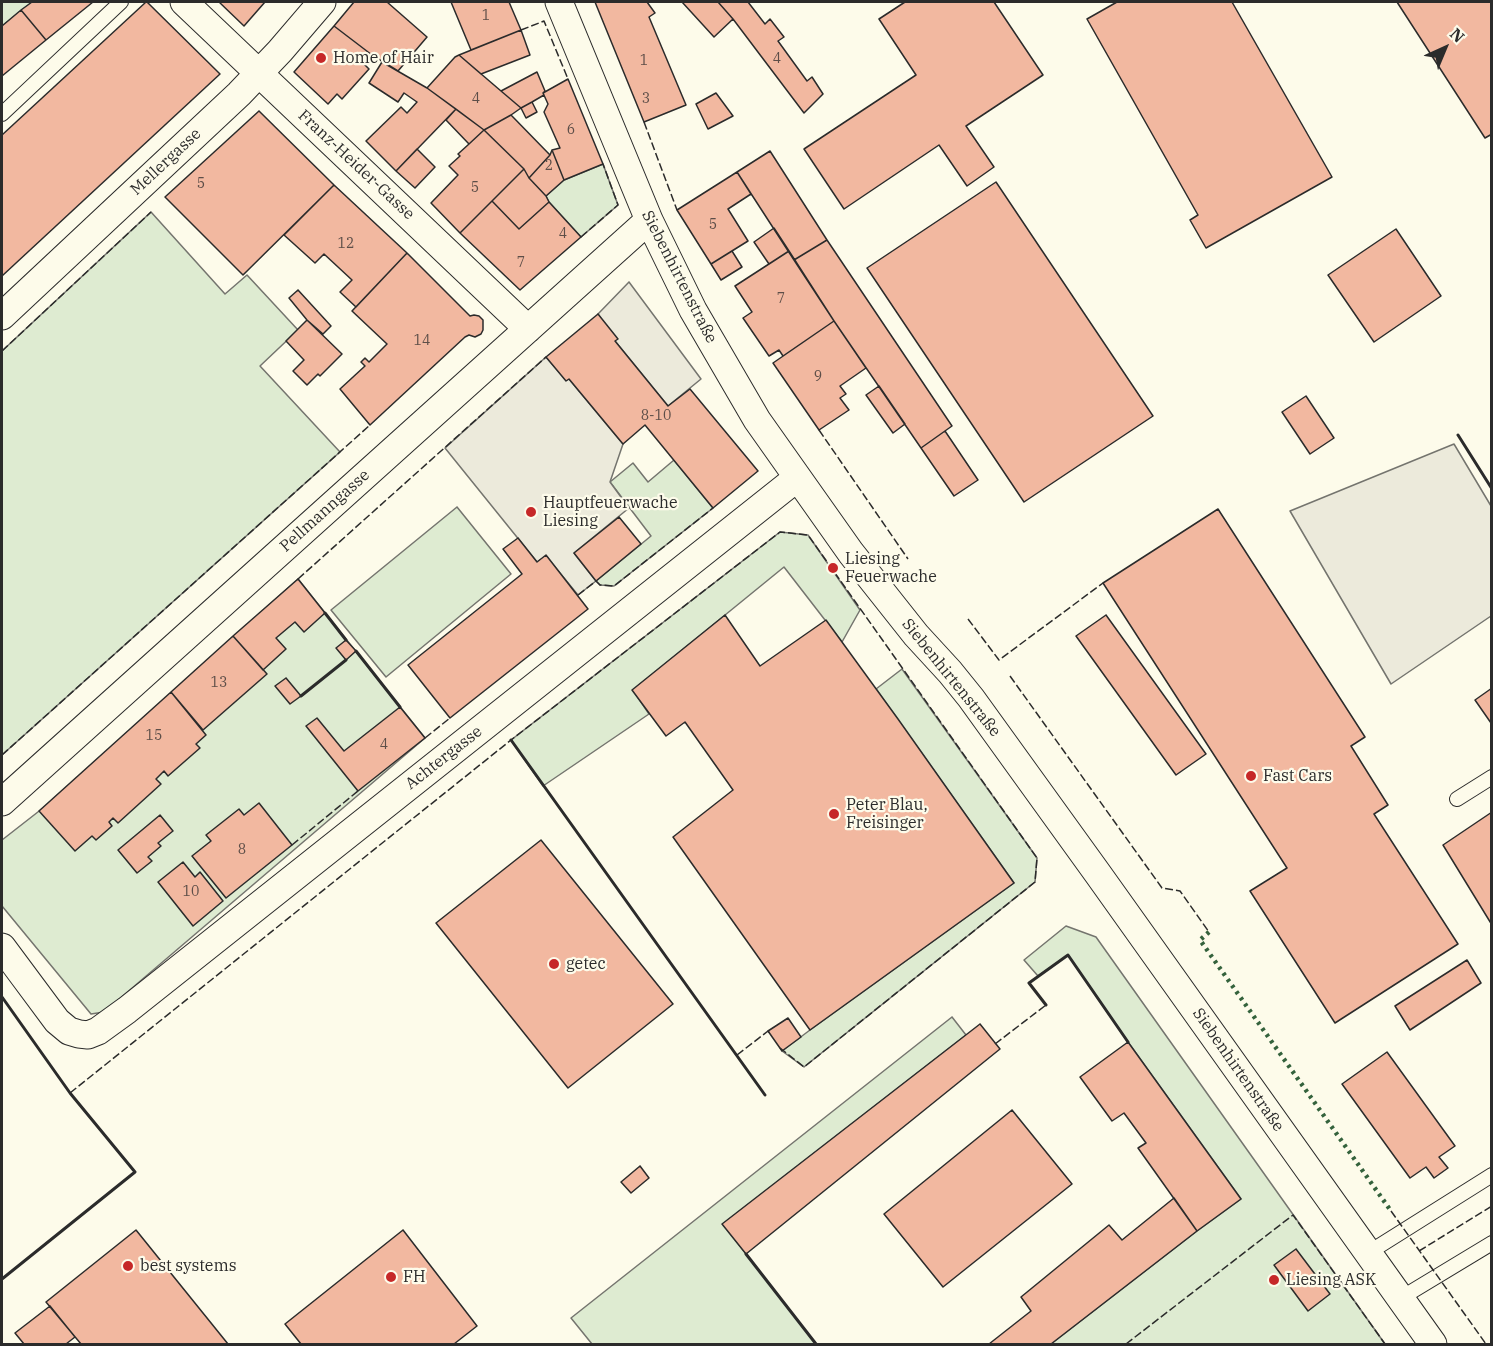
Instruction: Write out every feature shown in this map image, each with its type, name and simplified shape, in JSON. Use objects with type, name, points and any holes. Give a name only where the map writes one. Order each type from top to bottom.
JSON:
[{"type":"street","name":"Franz-Heider-Gasse","points":[[184,2],[528,329]]},
{"type":"street","name":"Mellergasse","points":[[2,316],[239,94],[322,2]]},
{"type":"street","name":"Siebenhirtenstraße","points":[[559,2],[649,220],[693,310],[757,420],[851,553],[916,635],[971,698],[1433,1344]]},
{"type":"street","name":"Pellmanngasse","points":[[2,802],[649,220]]},
{"type":"street","name":"Achtergasse","points":[[2,947],[57,1021],[69,1031],[88,1035],[98,1031],[797,478]]},
{"type":"lane","points":[[2,114],[121,2]]},
{"type":"lane","points":[[1457,799],[1491,777]]},
{"type":"lane","points":[[1368,1253],[1491,1175]]},
{"type":"lane","points":[[1401,1298],[1491,1243]]},
{"type":"green space","points":[[2,2],[32,2],[2,26]]},
{"type":"green space","points":[[603,164],[618,205],[581,237],[546,196],[564,180]]},
{"type":"green space","points":[[151,212],[225,294],[247,275],[298,330],[260,366],[340,452],[2,755],[2,351]]},
{"type":"green space","points":[[674,460],[713,508],[614,586],[600,585],[596,581],[651,536],[610,482],[633,463],[648,482]]},
{"type":"green space","points":[[457,507],[511,574],[386,677],[331,610]]},
{"type":"green space","points":[[780,532],[808,535],[860,610],[842,642],[784,567],[633,690],[649,714],[543,786],[511,740]]},
{"type":"green space","points":[[298,579],[425,738],[104,1012],[91,1014],[2,906],[2,840],[43,808]]},
{"type":"green space","points":[[902,669],[1037,858],[1035,882],[804,1067],[782,1051],[1014,883],[876,689]]},
{"type":"green space","points":[[1066,926],[1096,937],[1385,1344],[1051,1344],[1241,1199],[1068,955],[1038,976],[1024,960]]},
{"type":"green space","points":[[952,1017],[966,1035],[723,1224],[816,1344],[592,1344],[571,1318]]},
{"type":"shaded area","points":[[629,282],[701,379],[668,406],[615,341],[598,314]]},
{"type":"shaded area","points":[[546,357],[566,380],[569,379],[623,444],[610,482],[629,508],[574,553],[596,581],[578,595],[546,556],[537,562],[445,448]]},
{"type":"shaded area","points":[[1454,444],[1491,506],[1491,616],[1391,684],[1290,511]]},
{"type":"building","points":[[32,2],[93,2],[46,40],[21,10]]},
{"type":"building","points":[[146,2],[220,74],[2,276],[2,135]]},
{"type":"building","points":[[219,2],[265,2],[244,26]]},
{"type":"building","points":[[354,2],[387,2],[427,37],[398,71],[372,55],[334,26]]},
{"type":"building","points":[[451,2],[509,2],[521,30],[471,50]]},
{"type":"building","points":[[595,2],[647,2],[655,13],[649,17],[686,105],[644,122]]},
{"type":"building","points":[[682,2],[718,2],[733,19],[714,37]]},
{"type":"building","points":[[718,2],[748,2],[765,24],[770,19],[784,37],[778,41],[807,81],[812,77],[823,94],[804,113],[733,19]]},
{"type":"building","points":[[905,2],[994,2],[1043,75],[966,126],[994,167],[967,186],[939,145],[844,209],[804,149],[916,75],[879,19]]},
{"type":"building","points":[[1117,2],[1232,2],[1332,177],[1206,248],[1190,220],[1198,215],[1087,19]]},
{"type":"building","points":[[1397,2],[1492,2],[1492,134],[1485,138]]},
{"type":"building","points":[[21,10],[46,40],[2,76],[2,26]]},
{"type":"building","points":[[334,26],[372,55],[364,64],[369,69],[342,99],[337,94],[328,104],[294,72]]},
{"type":"building","points":[[521,30],[530,55],[481,74],[459,55]]},
{"type":"building","points":[[459,55],[521,108],[484,130],[427,88]]},
{"type":"building","points":[[382,62],[427,88],[456,109],[396,171],[366,141],[401,107],[407,113],[417,102],[404,93],[398,102],[369,83]]},
{"type":"building","points":[[537,72],[545,91],[544,95],[521,108],[501,91]]},
{"type":"building","points":[[568,79],[603,164],[564,180],[552,150],[560,148],[544,112],[548,104],[543,93]]},
{"type":"building","points":[[716,93],[733,116],[708,129],[696,104]]},
{"type":"building","points":[[532,102],[537,112],[526,118],[521,108]]},
{"type":"building","points":[[456,109],[484,130],[469,144],[446,120]]},
{"type":"building","points":[[259,111],[334,185],[243,275],[165,197]]},
{"type":"building","points":[[511,115],[550,155],[529,178],[524,169],[484,130]]},
{"type":"building","points":[[484,130],[524,169],[460,233],[431,203],[458,175],[449,166],[460,156],[458,154]]},
{"type":"building","points":[[417,149],[435,167],[415,188],[396,171]]},
{"type":"building","points":[[552,150],[564,180],[546,196],[529,178]]},
{"type":"building","points":[[770,151],[827,240],[794,260],[737,172]]},
{"type":"building","points":[[524,169],[549,202],[519,229],[492,201]]},
{"type":"building","points":[[737,172],[751,194],[728,209],[748,241],[711,264],[677,210]]},
{"type":"building","points":[[996,182],[1153,416],[1024,502],[867,268]]},
{"type":"building","points":[[334,185],[407,253],[356,307],[340,292],[352,280],[324,254],[315,263],[284,235]]},
{"type":"building","points":[[492,201],[519,229],[549,202],[581,237],[520,290],[460,233]]},
{"type":"building","points":[[774,228],[789,251],[769,264],[754,242]]},
{"type":"building","points":[[1396,229],[1441,296],[1374,342],[1328,275]]},
{"type":"building","points":[[827,240],[952,426],[921,448],[794,260]]},
{"type":"building","points":[[732,251],[742,267],[721,280],[711,264]]},
{"type":"building","points":[[789,251],[834,321],[783,356],[779,350],[769,356],[743,318],[752,312],[735,286]]},
{"type":"building","points":[[407,253],[470,316],[479,316],[483,320],[483,330],[475,337],[469,335],[465,337],[370,425],[340,389],[365,366],[361,362],[365,358],[369,362],[387,344],[352,311]]},
{"type":"building","points":[[298,290],[331,326],[323,334],[307,320],[289,298]]},
{"type":"building","points":[[598,314],[618,339],[615,341],[668,406],[690,389],[758,471],[713,508],[645,425],[623,444],[569,379],[566,381],[546,357]]},
{"type":"building","points":[[307,320],[342,354],[320,376],[318,374],[307,385],[293,371],[304,360],[286,341]]},
{"type":"building","points":[[834,321],[866,368],[840,386],[846,394],[840,398],[849,410],[819,430],[773,363]]},
{"type":"building","points":[[879,386],[905,424],[893,433],[866,395]]},
{"type":"building","points":[[1306,396],[1334,438],[1310,454],[1282,412]]},
{"type":"building","points":[[945,431],[978,480],[954,496],[921,448]]},
{"type":"building","points":[[1218,509],[1365,737],[1351,746],[1388,805],[1374,814],[1458,944],[1335,1023],[1250,891],[1287,868],[1103,583]]},
{"type":"building","points":[[619,517],[641,544],[596,581],[574,553]]},
{"type":"building","points":[[518,538],[537,562],[546,555],[588,609],[450,718],[408,665],[522,574],[503,549]]},
{"type":"building","points":[[298,579],[325,613],[304,632],[295,622],[276,638],[286,649],[263,670],[233,636]]},
{"type":"building","name":"Peter Blau, Freisinger","points":[[725,615],[760,666],[826,620],[1014,883],[810,1030],[673,837],[733,790],[685,722],[666,736],[632,690]]},
{"type":"building","points":[[1106,615],[1206,754],[1176,775],[1076,636]]},
{"type":"building","points":[[233,636],[267,674],[203,730],[171,692]]},
{"type":"building","points":[[346,640],[356,651],[346,660],[336,648]]},
{"type":"building","points":[[286,678],[301,696],[290,704],[275,686]]},
{"type":"building","points":[[1492,688],[1492,722],[1491,723],[1475,700]]},
{"type":"building","points":[[171,692],[206,735],[196,744],[200,748],[168,776],[164,771],[156,779],[161,784],[118,823],[113,818],[109,822],[112,826],[96,840],[92,836],[75,851],[39,811]]},
{"type":"building","points":[[400,707],[425,738],[358,791],[306,726],[317,718],[344,751]]},
{"type":"building","points":[[259,803],[292,845],[226,898],[192,856],[211,841],[206,835],[239,809],[244,815]]},
{"type":"building","points":[[1492,812],[1492,925],[1443,845]]},
{"type":"building","points":[[160,815],[173,831],[158,843],[161,846],[148,857],[152,861],[137,873],[118,850]]},
{"type":"building","name":"getec","points":[[541,840],[673,1004],[568,1088],[436,923]]},
{"type":"building","points":[[183,862],[195,877],[200,872],[223,901],[193,926],[158,882]]},
{"type":"building","points":[[1467,960],[1481,983],[1410,1030],[1395,1006]]},
{"type":"building","points":[[788,1018],[801,1037],[782,1051],[768,1031]]},
{"type":"building","points":[[980,1024],[1000,1049],[746,1254],[722,1224]]},
{"type":"building","points":[[1128,1042],[1241,1199],[1197,1231],[1138,1148],[1146,1143],[1124,1113],[1112,1121],[1080,1077]]},
{"type":"building","points":[[1387,1052],[1455,1146],[1439,1157],[1448,1168],[1434,1178],[1426,1167],[1410,1178],[1342,1084]]},
{"type":"building","points":[[1012,1110],[1072,1184],[943,1287],[884,1214]]},
{"type":"building","points":[[640,1166],[649,1178],[631,1193],[621,1182]]},
{"type":"building","points":[[1174,1198],[1197,1231],[1051,1344],[989,1344],[1031,1311],[1021,1297],[1109,1225],[1122,1240]]},
{"type":"building","name":"best systems","points":[[136,1230],[228,1344],[81,1344],[46,1302]]},
{"type":"building","name":"FH","points":[[403,1230],[477,1326],[454,1344],[301,1344],[285,1324]]},
{"type":"building","points":[[1296,1249],[1330,1294],[1308,1311],[1274,1265]]},
{"type":"building","points":[[50,1306],[75,1337],[66,1344],[24,1344],[15,1333]]},
{"type":"hedge","points":[[1209,932],[1200,940],[1391,1211]]},
{"type":"fence","points":[[521,30],[544,21],[568,79]]},
{"type":"fence","points":[[644,122],[677,210]]},
{"type":"fence","points":[[581,237],[618,205],[603,164]]},
{"type":"fence","points":[[2,351],[151,212]]},
{"type":"fence","points":[[298,579],[546,357]]},
{"type":"fence","points":[[2,755],[370,425]]},
{"type":"fence","points":[[819,430],[908,559]]},
{"type":"fence","points":[[578,595],[596,581],[600,585],[614,586],[713,508]]},
{"type":"fence","points":[[70,1093],[511,740],[780,532],[808,535],[1037,858],[1035,882],[804,1067],[780,1048]]},
{"type":"fence","points":[[968,619],[999,660],[1103,583]]},
{"type":"fence","points":[[1010,676],[1162,888],[1180,891],[1209,932]]},
{"type":"fence","points":[[425,738],[450,718]]},
{"type":"fence","points":[[292,845],[358,791]]},
{"type":"fence","points":[[995,1044],[1046,1005]]},
{"type":"fence","points":[[737,1055],[768,1031],[770,1034]]},
{"type":"fence","points":[[1419,1251],[1492,1206]]},
{"type":"fence","points":[[1391,1211],[1486,1344]]},
{"type":"fence","points":[[1126,1344],[1293,1215],[1385,1344]]},
{"type":"wall","points":[[1458,435],[1492,489]]},
{"type":"wall","points":[[325,613],[346,640]]},
{"type":"wall","points":[[356,651],[400,707]]},
{"type":"wall","points":[[301,696],[346,660]]},
{"type":"wall","points":[[511,740],[765,1095]]},
{"type":"wall","points":[[1046,1005],[1029,983],[1068,955],[1128,1042]]},
{"type":"wall","points":[[2,997],[70,1093],[135,1172],[2,1279]]},
{"type":"wall","points":[[746,1254],[816,1344]]},
{"type":"place","name":"Home of Hair","points":[[321,58]]},
{"type":"place","name":"Hauptfeuerwache Liesing","points":[[531,512]]},
{"type":"place","name":"Liesing Feuerwache","points":[[833,568]]},
{"type":"place","name":"Fast Cars","points":[[1251,776]]},
{"type":"place","name":"Peter Blau, Freisinger","points":[[834,814]]},
{"type":"place","name":"getec","points":[[554,964]]},
{"type":"place","name":"best systems","points":[[128,1266]]},
{"type":"place","name":"FH","points":[[391,1277]]},
{"type":"place","name":"Liesing ASK","points":[[1274,1280]]}]
